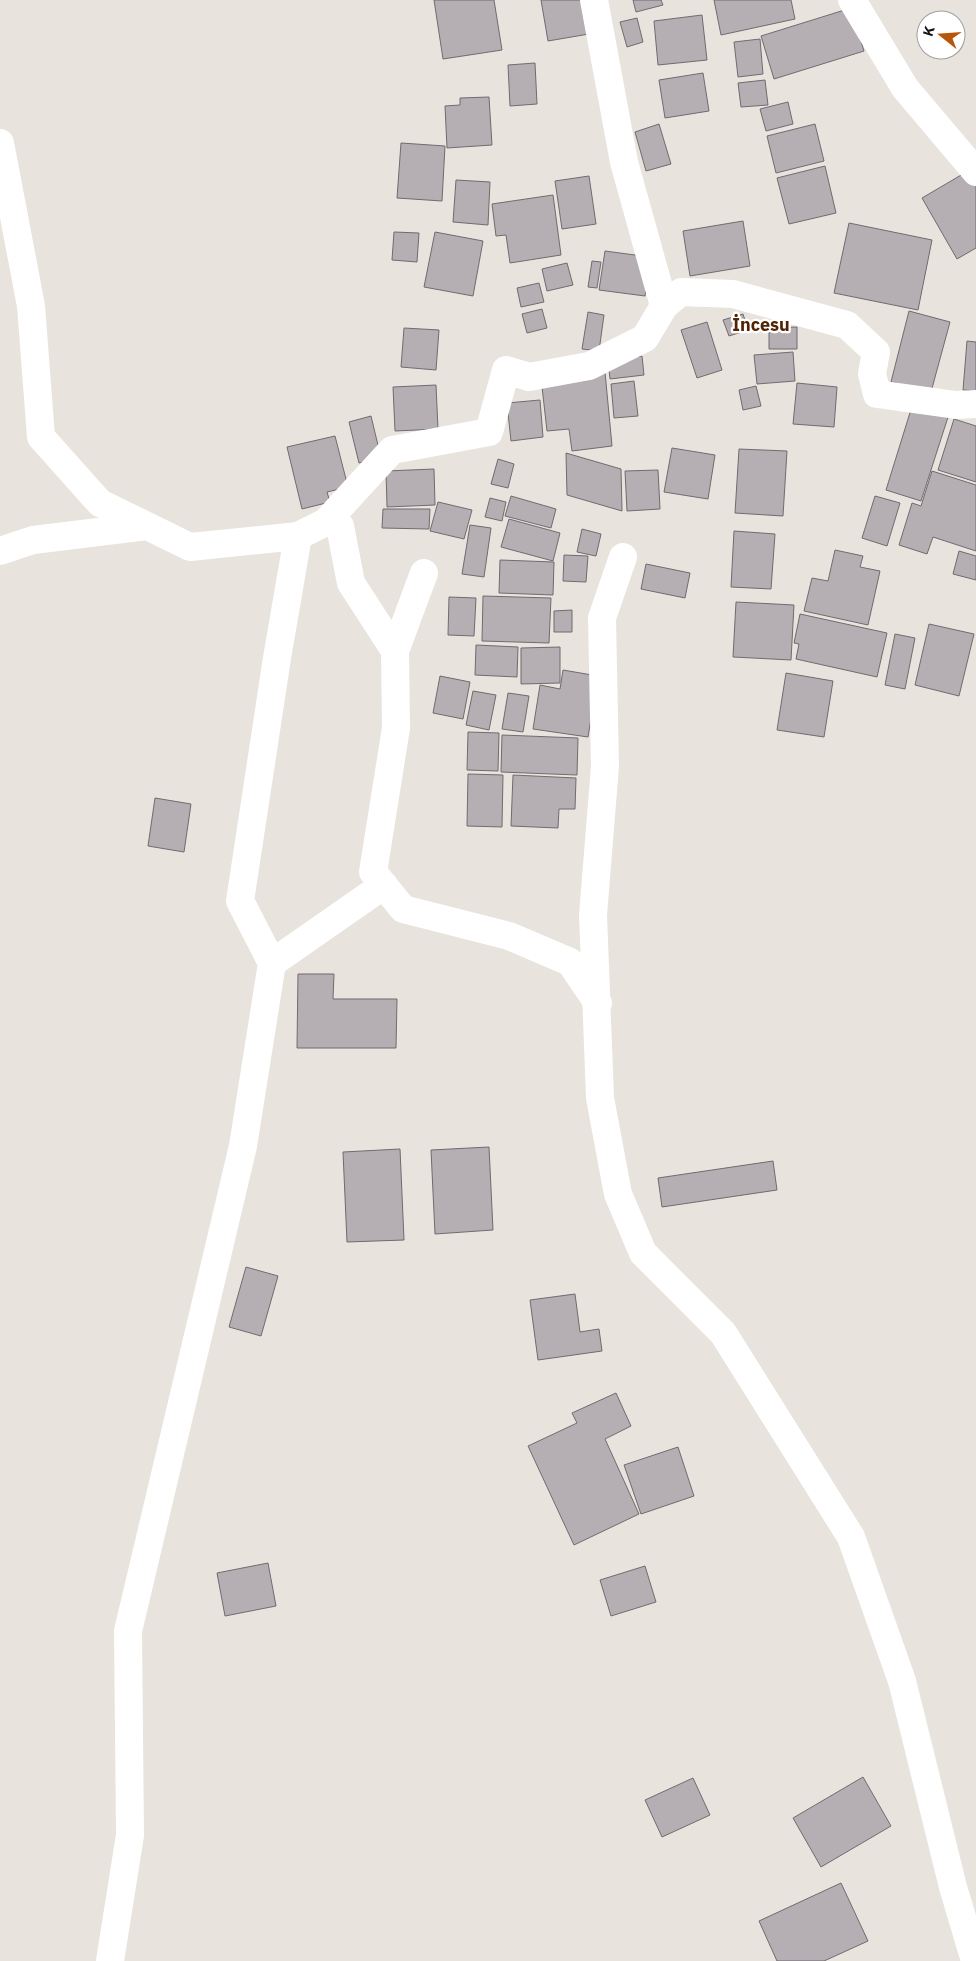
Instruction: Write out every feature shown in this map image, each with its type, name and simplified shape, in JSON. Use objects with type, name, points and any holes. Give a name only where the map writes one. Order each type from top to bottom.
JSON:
[{"type":"street","points":[[594,0],[624,162],[664,306]]},
{"type":"street","points":[[852,0],[905,88],[976,172]]},
{"type":"street","points":[[0,143],[31,306],[41,437],[100,503],[190,546],[298,536],[326,522],[392,450],[488,432],[506,370],[529,377],[589,366],[645,338],[664,306],[681,292],[733,294],[847,324],[876,352],[872,374],[877,394],[956,405],[976,404]]},
{"type":"street","points":[[326,522],[340,526],[351,583],[395,651]]},
{"type":"street","points":[[0,552],[33,540],[148,526]]},
{"type":"street","points":[[110,1961],[130,1835],[128,1632],[243,1146],[272,963],[240,901],[277,658],[298,536]]},
{"type":"street","points":[[623,557],[602,618],[605,766],[593,915],[598,1003],[600,1098],[618,1194],[643,1253],[723,1333],[852,1537],[902,1681],[953,1887],[975,1961]]},
{"type":"street","points":[[424,573],[395,651],[396,728],[373,872],[403,909],[509,936],[570,962],[598,1003]]},
{"type":"street","points":[[272,963],[384,885]]},
{"type":"building","points":[[434,0],[494,0],[502,50],[443,59]]},
{"type":"building","points":[[541,0],[584,0],[589,34],[548,41]]},
{"type":"building","points":[[633,0],[661,0],[663,5],[636,12]]},
{"type":"building","points":[[714,0],[791,0],[795,19],[721,35]]},
{"type":"building","points":[[851,8],[864,51],[774,79],[761,36]]},
{"type":"building","points":[[702,15],[707,60],[658,65],[654,21]]},
{"type":"building","points":[[637,18],[643,42],[627,47],[620,22]]},
{"type":"building","points":[[760,39],[763,74],[738,77],[734,42]]},
{"type":"building","points":[[535,63],[537,104],[510,106],[508,65]]},
{"type":"building","points":[[703,73],[709,111],[665,118],[659,80]]},
{"type":"building","points":[[765,80],[768,105],[741,107],[738,83]]},
{"type":"building","points":[[489,97],[492,145],[447,148],[445,106],[460,105],[460,98]]},
{"type":"building","points":[[788,102],[793,124],[766,131],[760,109]]},
{"type":"building","points":[[659,124],[671,164],[646,171],[635,132]]},
{"type":"building","points":[[815,124],[824,161],[776,173],[767,136]]},
{"type":"building","points":[[401,143],[445,146],[442,201],[397,198]]},
{"type":"building","points":[[825,166],[836,213],[789,224],[777,178]]},
{"type":"building","points":[[968,171],[976,186],[976,248],[957,259],[922,198]]},
{"type":"building","points":[[589,176],[596,224],[562,229],[555,181]]},
{"type":"building","points":[[456,180],[490,182],[488,225],[453,222]]},
{"type":"building","points":[[553,195],[561,255],[510,263],[506,235],[496,236],[492,204]]},
{"type":"building","points":[[743,221],[750,266],[690,276],[683,231]]},
{"type":"building","points":[[849,223],[932,240],[918,310],[834,293]]},
{"type":"building","points":[[394,232],[419,233],[417,262],[392,260]]},
{"type":"building","points":[[435,232],[483,241],[473,296],[424,287]]},
{"type":"building","points":[[605,251],[650,257],[645,296],[599,290]]},
{"type":"building","points":[[592,261],[601,262],[597,288],[588,287]]},
{"type":"building","points":[[567,263],[573,285],[547,291],[542,269]]},
{"type":"building","points":[[539,283],[544,302],[521,307],[517,288]]},
{"type":"building","points":[[542,309],[547,328],[527,333],[522,314]]},
{"type":"building","points":[[909,311],[950,322],[931,392],[891,382]]},
{"type":"building","points":[[588,312],[604,315],[599,351],[582,349]]},
{"type":"building","points":[[743,314],[748,330],[729,336],[723,320]]},
{"type":"building","points":[[707,322],[722,370],[697,378],[681,330]]},
{"type":"building","points":[[797,327],[797,349],[769,349],[769,328]]},
{"type":"building","points":[[404,328],[439,330],[436,370],[401,367]]},
{"type":"building","points":[[967,341],[976,342],[976,391],[963,390]]},
{"type":"building","points":[[793,352],[795,381],[757,384],[754,355]]},
{"type":"building","points":[[642,356],[644,375],[610,379],[608,359]]},
{"type":"building","points":[[605,372],[612,446],[572,451],[569,429],[547,431],[541,378]]},
{"type":"building","points":[[634,381],[638,416],[614,418],[611,384]]},
{"type":"building","points":[[797,383],[837,387],[834,427],[793,424]]},
{"type":"building","points":[[436,385],[438,429],[395,431],[393,387]]},
{"type":"building","points":[[756,386],[761,406],[743,410],[739,390]]},
{"type":"building","points":[[540,400],[543,437],[511,441],[507,403]]},
{"type":"building","points":[[913,403],[949,414],[921,501],[886,490]]},
{"type":"building","points":[[371,416],[381,458],[359,463],[349,422]]},
{"type":"building","points":[[954,419],[976,426],[976,482],[938,470]]},
{"type":"building","points":[[335,436],[348,487],[327,492],[330,502],[302,509],[287,447]]},
{"type":"building","points":[[672,448],[715,455],[708,499],[664,492]]},
{"type":"building","points":[[739,449],[787,451],[783,516],[735,513]]},
{"type":"building","points":[[566,453],[621,469],[622,511],[567,495]]},
{"type":"building","points":[[498,459],[514,464],[508,488],[491,484]]},
{"type":"building","points":[[434,469],[435,505],[387,507],[386,471]]},
{"type":"building","points":[[658,470],[660,509],[627,511],[625,471]]},
{"type":"building","points":[[932,471],[976,485],[976,551],[933,537],[927,554],[899,545],[912,503],[921,506]]},
{"type":"building","points":[[511,496],[556,509],[551,528],[505,516]]},
{"type":"building","points":[[875,496],[900,503],[887,546],[862,538]]},
{"type":"building","points":[[490,498],[506,502],[502,521],[485,517]]},
{"type":"building","points":[[438,502],[472,510],[464,539],[430,531]]},
{"type":"building","points":[[383,509],[430,509],[429,529],[382,528]]},
{"type":"building","points":[[509,519],[560,533],[553,561],[501,547]]},
{"type":"building","points":[[470,525],[491,528],[484,577],[462,574]]},
{"type":"building","points":[[582,529],[601,534],[596,556],[577,552]]},
{"type":"building","points":[[734,531],[775,534],[771,589],[731,587]]},
{"type":"building","points":[[835,550],[863,556],[860,567],[880,571],[868,625],[804,611],[812,578],[828,581]]},
{"type":"building","points":[[959,551],[976,556],[976,580],[953,574]]},
{"type":"building","points":[[564,555],[588,556],[586,582],[563,581]]},
{"type":"building","points":[[500,560],[554,562],[553,595],[499,593]]},
{"type":"building","points":[[646,564],[690,573],[685,598],[641,589]]},
{"type":"building","points":[[483,596],[551,598],[549,643],[482,641]]},
{"type":"building","points":[[449,597],[476,598],[474,636],[448,635]]},
{"type":"building","points":[[736,602],[794,605],[791,660],[733,657]]},
{"type":"building","points":[[572,610],[572,632],[554,632],[554,611]]},
{"type":"building","points":[[800,614],[887,633],[877,677],[796,659],[799,644],[794,643]]},
{"type":"building","points":[[929,624],[974,634],[959,696],[915,685]]},
{"type":"building","points":[[895,634],[915,638],[905,689],[885,685]]},
{"type":"building","points":[[476,645],[518,647],[517,677],[475,675]]},
{"type":"building","points":[[560,647],[560,683],[521,684],[521,648]]},
{"type":"building","points":[[563,670],[598,676],[588,737],[533,729],[540,685],[560,689]]},
{"type":"building","points":[[786,673],[833,681],[824,737],[777,730]]},
{"type":"building","points":[[440,676],[470,682],[463,719],[433,713]]},
{"type":"building","points":[[473,691],[496,695],[489,730],[466,725]]},
{"type":"building","points":[[508,693],[529,696],[523,732],[502,729]]},
{"type":"building","points":[[468,732],[499,733],[498,771],[467,770]]},
{"type":"building","points":[[502,735],[578,738],[577,775],[501,772]]},
{"type":"building","points":[[468,774],[503,775],[502,827],[467,826]]},
{"type":"building","points":[[513,775],[576,778],[575,809],[559,809],[558,828],[511,826]]},
{"type":"building","points":[[155,798],[191,804],[184,852],[148,846]]},
{"type":"building","points":[[298,974],[334,974],[333,999],[397,999],[396,1048],[297,1048]]},
{"type":"building","points":[[489,1147],[493,1230],[435,1234],[431,1150]]},
{"type":"building","points":[[400,1149],[404,1240],[347,1242],[343,1152]]},
{"type":"building","points":[[773,1161],[777,1190],[662,1207],[658,1178]]},
{"type":"building","points":[[246,1267],[278,1276],[261,1336],[229,1327]]},
{"type":"building","points":[[575,1294],[580,1332],[599,1329],[602,1351],[538,1360],[530,1300]]},
{"type":"building","points":[[616,1393],[631,1426],[605,1439],[639,1514],[574,1545],[528,1446],[577,1423],[572,1413]]},
{"type":"building","points":[[678,1447],[694,1496],[641,1514],[624,1465]]},
{"type":"building","points":[[268,1563],[276,1606],[225,1616],[217,1573]]},
{"type":"building","points":[[645,1566],[656,1602],[611,1616],[600,1580]]},
{"type":"building","points":[[863,1777],[891,1826],[821,1867],[793,1818]]},
{"type":"building","points":[[693,1778],[710,1815],[662,1837],[645,1800]]},
{"type":"building","points":[[841,1883],[868,1941],[824,1961],[777,1961],[759,1921]]},
{"type":"district","name":"İncesu","points":[[761,325]]}]
